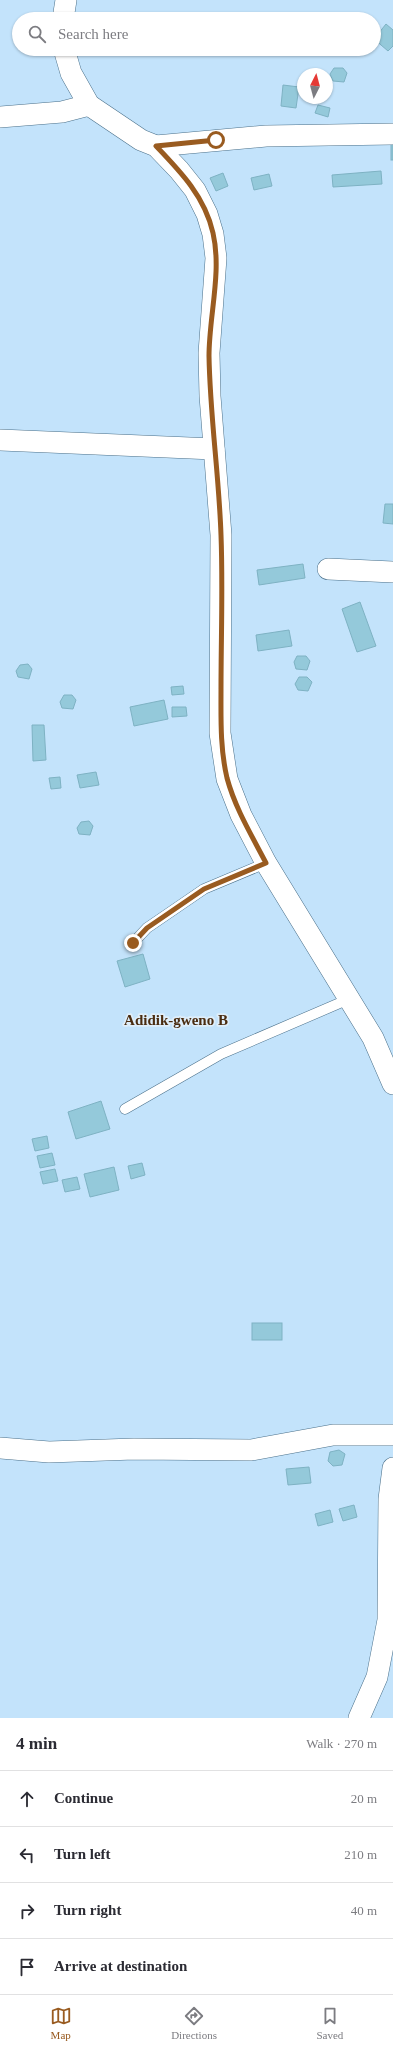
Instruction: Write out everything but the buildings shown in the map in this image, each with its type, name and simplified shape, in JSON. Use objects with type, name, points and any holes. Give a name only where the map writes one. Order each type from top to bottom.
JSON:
[{"type":"street","points":[[64,12],[66,0]]},
{"type":"street","points":[[66,56],[71,73],[89,105],[141,140],[156,146],[179,170],[195,190],[207,214],[213,234],[216,258],[209,353],[214,449],[221,535],[220,733],[227,779],[241,815],[266,863],[373,1038],[393,1084]]},
{"type":"street","points":[[0,117],[62,112],[89,105]]},
{"type":"street","points":[[156,146],[266,136],[393,134]]},
{"type":"street","points":[[0,440],[214,449]]},
{"type":"street","points":[[328,569],[393,572]]},
{"type":"street","points":[[0,1448],[49,1452],[134,1449],[251,1450],[333,1436],[393,1435]]},
{"type":"street","points":[[359,1718],[377,1676],[384,1647],[389,1593],[389,1499],[393,1468]]},
{"type":"lane","points":[[133,943],[147,928],[204,889],[266,863]]},
{"type":"lane","points":[[125,1108],[222,1054],[349,999]]},
{"type":"district","name":"Adidik-gweno B","points":[[176,1020]]},
{"type":"route","points":[[133,943],[147,928],[204,889],[266,863],[241,815],[227,779],[220,733],[221,535],[210,396],[209,353],[216,258],[213,234],[207,214],[195,190],[179,170],[156,146],[216,140]]}]
